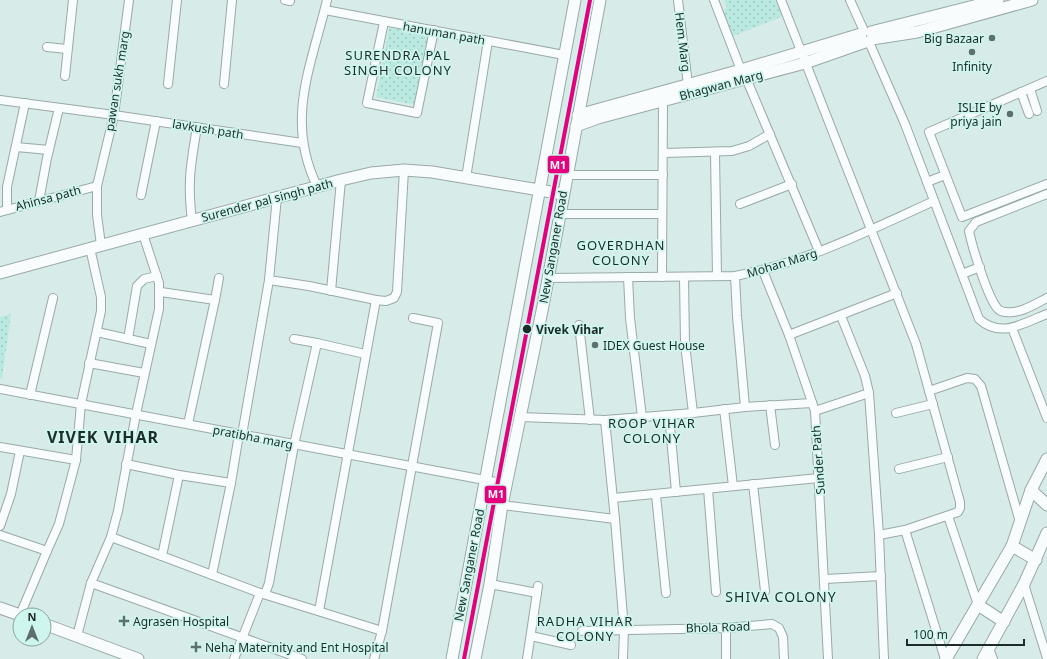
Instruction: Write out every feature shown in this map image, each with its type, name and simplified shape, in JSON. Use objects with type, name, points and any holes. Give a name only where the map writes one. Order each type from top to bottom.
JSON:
[{"type":"street","points":[[64,76],[73,0]]},
{"type":"street","name":"pawan sukh marg","points":[[102,245],[97,215],[97,186],[114,115],[129,0]]},
{"type":"street","points":[[168,84],[177,0]]},
{"type":"street","points":[[224,84],[232,0]]},
{"type":"street","points":[[317,186],[309,170],[302,143],[300,127],[302,105],[327,0]]},
{"type":"street","name":"New Sanganer Road","points":[[452,659],[538,191],[552,130],[564,55],[575,0]]},
{"type":"street","name":"New Sanganer Road","points":[[475,659],[490,584],[502,505],[600,0]]},
{"type":"street","name":"Hem Marg","points":[[678,0],[688,85]]},
{"type":"street","points":[[714,0],[819,251]]},
{"type":"street","points":[[781,0],[916,344],[948,457],[960,508],[958,512],[948,516],[905,530],[879,535]]},
{"type":"street","points":[[850,0],[905,124],[979,319],[990,328],[998,330],[1012,328],[1047,314]]},
{"type":"street","name":"Bhagwan Marg","points":[[576,126],[663,101],[744,74],[804,58],[867,37],[998,0]]},
{"type":"street","name":"Bhagwan Marg","points":[[867,37],[917,32],[1032,0]]},
{"type":"street","name":"hanuman path","points":[[325,10],[564,55]]},
{"type":"street","points":[[384,22],[367,103],[417,113],[434,30]]},
{"type":"street","points":[[466,178],[488,41]]},
{"type":"street","points":[[47,47],[67,49]]},
{"type":"street","name":"Bhagwan Marg","points":[[578,115],[688,85],[744,74]]},
{"type":"street","points":[[1047,81],[929,132],[962,217],[1047,184]]},
{"type":"street","points":[[1021,92],[1033,113],[1030,89]]},
{"type":"street","name":"lavkush path","points":[[0,100],[114,115],[302,143]]},
{"type":"street","points":[[662,276],[664,153],[663,101]]},
{"type":"street","points":[[3,211],[25,103]]},
{"type":"street","points":[[39,201],[49,150],[60,108]]},
{"type":"street","points":[[141,195],[156,121]]},
{"type":"street","points":[[192,220],[188,196],[188,176],[197,127]]},
{"type":"street","points":[[664,153],[715,153],[732,151],[749,146],[770,134]]},
{"type":"street","points":[[16,147],[49,150]]},
{"type":"street","points":[[715,153],[717,276]]},
{"type":"street","points":[[269,280],[376,300],[386,301],[394,298],[397,292],[404,170]]},
{"type":"street","name":"Surender pal singh path","points":[[0,273],[317,186],[370,173],[404,170],[432,172],[563,194]]},
{"type":"street","points":[[566,175],[663,175]]},
{"type":"street","points":[[927,182],[945,175]]},
{"type":"street","points":[[331,291],[341,180]]},
{"type":"street","points":[[740,204],[792,184]]},
{"type":"street","name":"Ahinsa path","points":[[3,211],[97,186]]},
{"type":"street","points":[[1047,194],[976,222],[969,231],[980,267],[998,310],[1005,312],[1016,312],[1047,298]]},
{"type":"street","points":[[212,575],[241,434],[269,280],[277,197]]},
{"type":"street","name":"Mohan Marg","points":[[547,278],[736,276],[763,271],[871,230],[934,201]]},
{"type":"street","points":[[559,214],[662,214]]},
{"type":"street","points":[[77,636],[90,583],[111,537],[118,511],[144,373],[159,309],[161,292],[143,234]]},
{"type":"street","points":[[23,607],[59,524],[76,460],[81,404],[101,311],[101,297],[90,248]]},
{"type":"street","points":[[962,274],[980,267]]},
{"type":"street","name":"Sunder Path","points":[[763,271],[789,335],[815,411],[828,659]]},
{"type":"street","points":[[128,339],[137,286],[144,279],[157,276]]},
{"type":"street","points":[[628,276],[630,318],[642,417]]},
{"type":"street","points":[[736,276],[737,323],[745,407]]},
{"type":"street","points":[[684,277],[685,344],[693,413]]},
{"type":"street","points":[[188,424],[219,278]]},
{"type":"street","points":[[161,292],[215,300]]},
{"type":"street","points":[[789,335],[897,293]]},
{"type":"street","points":[[30,395],[53,298]]},
{"type":"street","points":[[319,611],[376,300]]},
{"type":"street","points":[[841,316],[865,376],[869,393],[879,535],[884,659]]},
{"type":"street","points":[[374,659],[382,630],[438,323],[414,318]]},
{"type":"street","points":[[579,325],[590,420]]},
{"type":"street","points":[[1012,328],[1047,418]]},
{"type":"street","points":[[97,332],[151,344]]},
{"type":"street","points":[[294,339],[365,354]]},
{"type":"street","points":[[234,659],[242,637],[262,593],[269,583],[294,445],[317,343]]},
{"type":"street","points":[[89,363],[144,373]]},
{"type":"street","points":[[929,391],[967,378],[975,379],[981,386],[1020,522]]},
{"type":"street","name":"pratibha marg","points":[[0,389],[506,484]]},
{"type":"street","points":[[815,411],[869,393]]},
{"type":"street","points":[[519,417],[605,420],[745,407],[812,403]]},
{"type":"street","points":[[896,413],[933,404]]},
{"type":"street","points":[[770,405],[775,445]]},
{"type":"street","points":[[724,409],[733,486]]},
{"type":"street","points":[[669,415],[676,492]]},
{"type":"street","points":[[605,420],[624,629],[623,659]]},
{"type":"street","points":[[0,447],[76,460]]},
{"type":"street","points":[[0,526],[11,494],[20,451]]},
{"type":"street","points":[[899,470],[948,457]]},
{"type":"street","points":[[946,659],[1012,546],[1031,490],[1047,459]]},
{"type":"street","points":[[126,464],[230,483]]},
{"type":"street","points":[[162,556],[179,474]]},
{"type":"street","points":[[613,498],[819,478]]},
{"type":"street","points":[[753,484],[765,591]]},
{"type":"street","points":[[708,489],[716,592]]},
{"type":"street","points":[[1031,490],[1047,505]]},
{"type":"street","points":[[656,495],[666,593]]},
{"type":"street","points":[[502,505],[615,519]]},
{"type":"street","points":[[948,516],[978,605],[1004,622]]},
{"type":"street","points":[[905,530],[946,659]]},
{"type":"street","points":[[983,659],[991,654],[1004,622],[1036,560],[1047,533]]},
{"type":"street","points":[[0,535],[47,551]]},
{"type":"street","points":[[111,537],[262,593],[382,630]]},
{"type":"street","points":[[1012,546],[1036,560]]},
{"type":"street","points":[[825,579],[881,576]]},
{"type":"street","points":[[90,583],[302,659]]},
{"type":"street","points":[[490,584],[538,590],[527,659]]},
{"type":"street","points":[[1024,584],[1047,658]]},
{"type":"street","points":[[0,608],[12,612]]},
{"type":"street","name":"Bhola Road","points":[[582,631],[726,628],[772,624],[780,628],[783,637],[784,659]]},
{"type":"street","points":[[52,627],[138,659]]},
{"type":"street","points":[[726,628],[726,659]]},
{"type":"street","points":[[531,636],[570,645]]},
{"type":"green space","points":[[724,0],[776,0],[783,16],[731,37],[721,11],[727,8]]},
{"type":"green space","points":[[389,28],[429,33],[415,105],[376,97]]},
{"type":"green space","points":[[11,314],[2,378],[0,378],[0,317]]},
{"type":"transit line","name":"M1","points":[[464,659],[590,0]]},
{"type":"place","name":"Big Bazaar","points":[[992,38]]},
{"type":"place","name":"Infinity","points":[[972,52]]},
{"type":"place","name":"ISLIE by priya jain","points":[[1010,114]]},
{"type":"place","name":"Vivek Vihar","points":[[527,329]]},
{"type":"place","name":"IDEX Guest House","points":[[595,345]]},
{"type":"place","name":"Agrasen Hospital","points":[[124,621]]},
{"type":"place","name":"Neha Maternity and Ent Hospital","points":[[196,647]]},
{"type":"district","name":"SURENDRA PAL SINGH COLONY","points":[[398,62]]},
{"type":"district","name":"GOVERDHAN COLONY","points":[[621,252]]},
{"type":"district","name":"ROOP VIHAR COLONY","points":[[652,430]]},
{"type":"district","name":"VIVEK VIHAR","points":[[103,437]]},
{"type":"district","name":"SHIVA COLONY","points":[[781,596]]},
{"type":"district","name":"RADHA VIHAR COLONY","points":[[585,628]]}]
